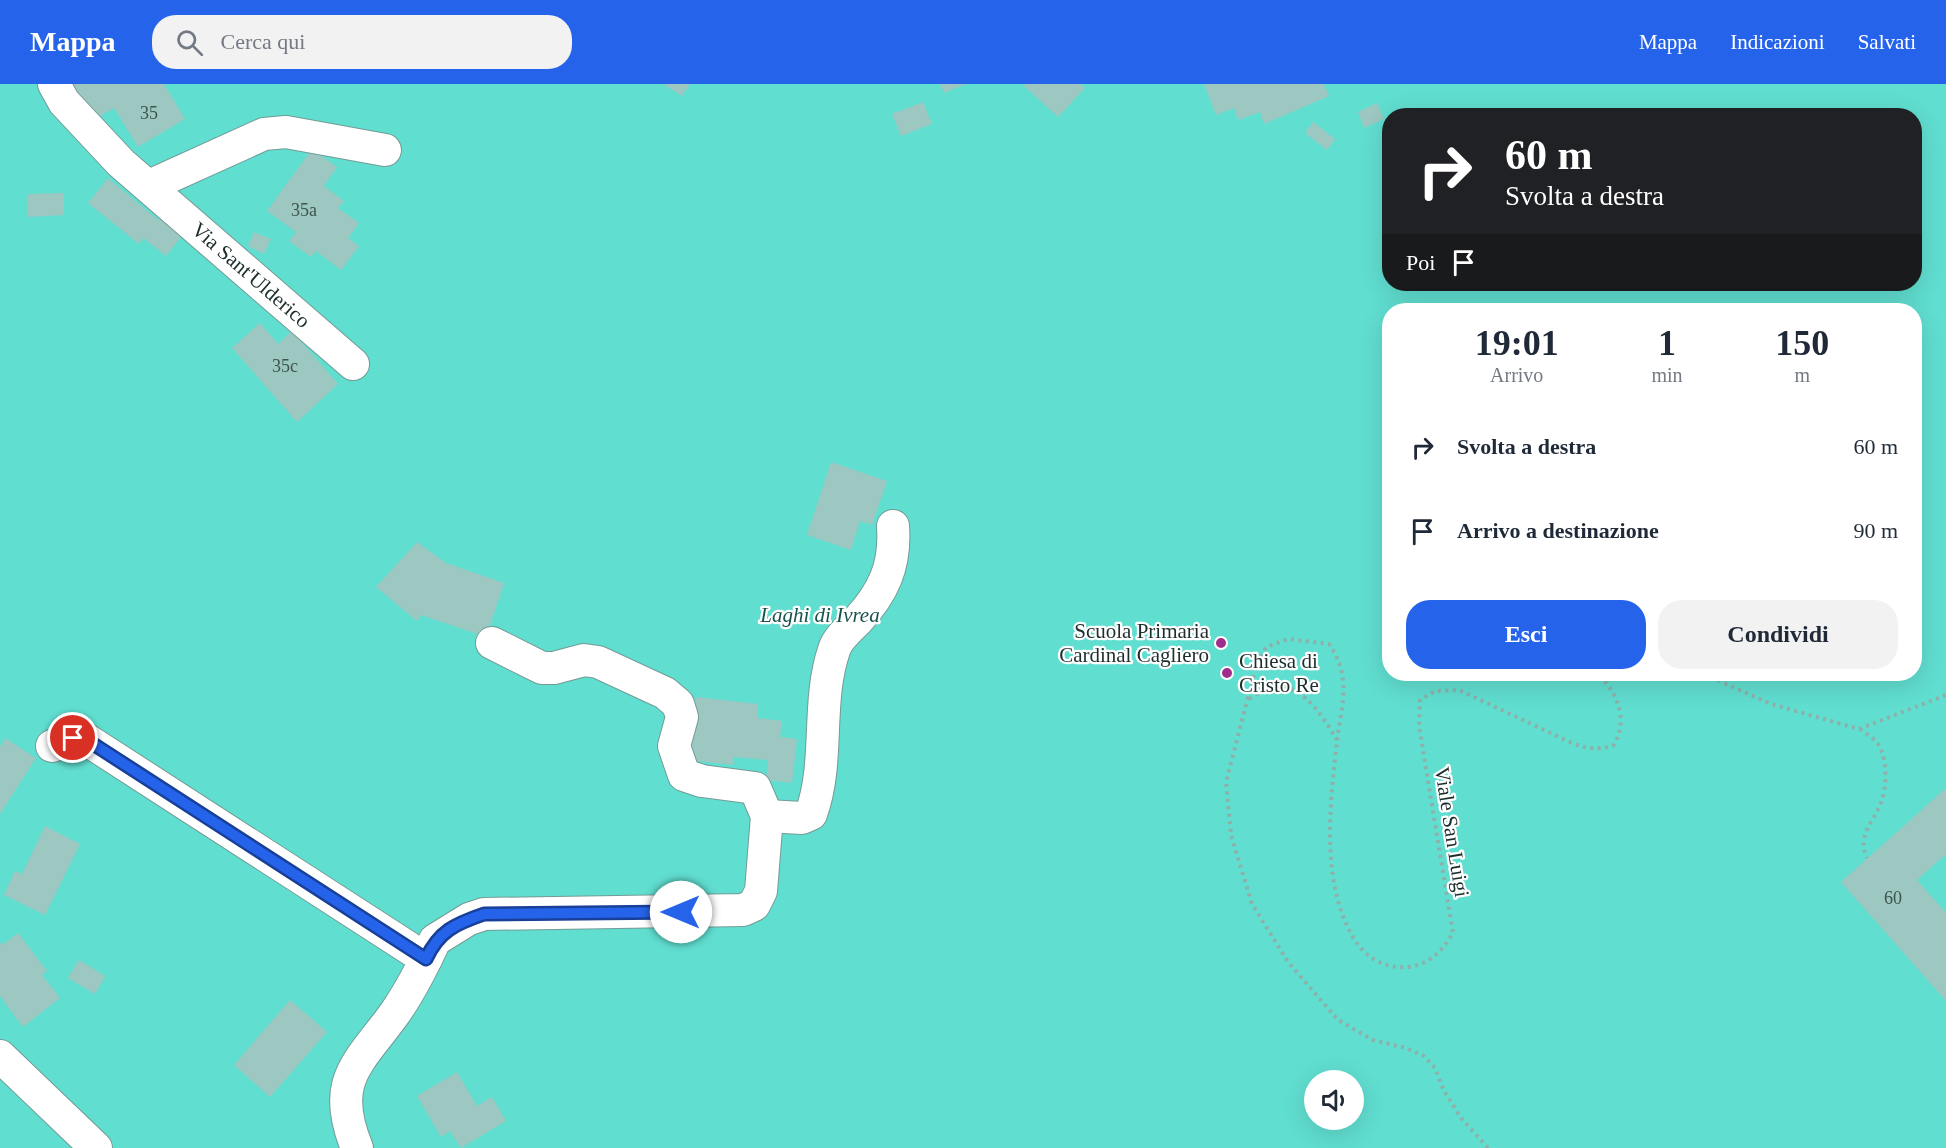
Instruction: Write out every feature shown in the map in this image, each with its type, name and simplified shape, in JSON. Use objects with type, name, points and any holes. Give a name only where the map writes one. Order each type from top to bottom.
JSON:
[{"type":"street","name":"Via Sant'Ulderico","points":[[54,84],[64,102],[121,163],[353,364]]},
{"type":"street","points":[[149,186],[264,134],[286,132],[385,150]]},
{"type":"street","points":[[767,816],[802,818],[811,814],[818,796],[826,688],[834,647],[878,599],[891,561],[894,541],[893,526]]},
{"type":"street","points":[[357,1148],[345,1098],[348,1082],[357,1060],[396,1011],[435,940],[469,919],[484,914],[743,910],[754,905],[761,891],[767,816],[755,788],[702,781],[684,775],[674,746],[682,717],[678,704],[664,693],[598,662],[584,660],[554,668],[542,668],[492,643]]},
{"type":"street","points":[[52,746],[73,738],[87,740],[426,959]]},
{"type":"street","points":[[0,1056],[96,1148]]},
{"type":"path","name":"Viale San Luigi","points":[[1488,1148],[1461,1118],[1444,1091],[1435,1068],[1424,1056],[1406,1048],[1373,1040],[1338,1020],[1310,990],[1267,932],[1252,904],[1241,872],[1227,814],[1226,782],[1256,666],[1266,647],[1288,639],[1329,644],[1339,659],[1343,683],[1333,780],[1331,845],[1335,887],[1344,921],[1357,944],[1372,960],[1391,966],[1409,967],[1430,960],[1445,947],[1453,933],[1419,726],[1420,700],[1435,691],[1459,690],[1572,743],[1587,749],[1600,750],[1613,746],[1620,735],[1621,712],[1610,685],[1606,681]]},
{"type":"path","points":[[1720,681],[1771,704],[1859,729],[1878,743],[1887,772],[1881,803],[1865,829],[1863,841],[1867,858]]},
{"type":"path","points":[[1248,699],[1266,689],[1279,686],[1292,691],[1306,698],[1337,740]]},
{"type":"path","points":[[1859,729],[1946,695]]},
{"type":"green space","name":"Laghi di Ivrea","points":[[0,84],[1946,84],[1946,1148],[0,1148]]},
{"type":"building","points":[[69,84],[164,84],[185,119],[138,147],[114,108],[91,121]]},
{"type":"building","points":[[663,84],[690,84],[682,96]]},
{"type":"building","points":[[940,84],[966,84],[944,93]]},
{"type":"building","points":[[1025,84],[1081,84],[1085,88],[1058,117],[1024,86]]},
{"type":"building","points":[[1204,84],[1324,84],[1329,96],[1264,124],[1260,112],[1238,120],[1234,108],[1216,115]]},
{"type":"building","points":[[923,102],[932,124],[901,136],[892,114]]},
{"type":"building","points":[[1377,103],[1382,120],[1364,128],[1358,112]]},
{"type":"building","points":[[1313,122],[1335,139],[1327,150],[1305,133]]},
{"type":"building","points":[[312,149],[337,167],[324,186],[344,201],[338,208],[359,223],[348,238],[359,246],[341,270],[316,251],[311,257],[289,241],[296,232],[267,211]]},
{"type":"building","points":[[108,178],[158,220],[163,213],[186,231],[166,256],[143,238],[139,244],[88,203]]},
{"type":"building","points":[[64,193],[64,215],[28,217],[27,194]]},
{"type":"building","points":[[254,232],[271,239],[264,254],[248,246]]},
{"type":"building","points":[[260,323],[278,344],[292,331],[338,384],[297,422],[232,348]]},
{"type":"building","points":[[831,462],[887,481],[872,525],[860,521],[851,550],[807,535]]},
{"type":"building","points":[[417,542],[446,563],[504,583],[486,637],[421,615],[417,621],[376,587]]},
{"type":"building","points":[[696,697],[758,704],[757,718],[782,721],[780,737],[797,739],[792,783],[766,780],[768,760],[734,757],[733,765],[689,760]]},
{"type":"building","points":[[5,738],[36,758],[0,814],[0,747]]},
{"type":"building","points":[[1946,788],[1946,854],[1917,880],[1946,913],[1946,1001],[1841,882]]},
{"type":"building","points":[[45,826],[80,844],[45,915],[4,895],[15,871],[22,874]]},
{"type":"building","points":[[18,933],[47,971],[42,975],[60,998],[23,1027],[0,996],[0,942],[2,945]]},
{"type":"building","points":[[79,960],[105,976],[95,994],[68,978]]},
{"type":"building","points":[[290,1000],[327,1032],[270,1097],[234,1065]]},
{"type":"building","points":[[457,1072],[477,1106],[492,1097],[506,1121],[461,1148],[450,1131],[441,1137],[417,1096]]},
{"type":"place","name":"Scuola Primaria Cardinal Cagliero","points":[[1221,643]]},
{"type":"place","name":"Chiesa di Cristo Re","points":[[1227,673]]},
{"type":"route","points":[[73,738],[87,740],[426,959],[435,940],[469,919],[484,914],[681,912]]}]
